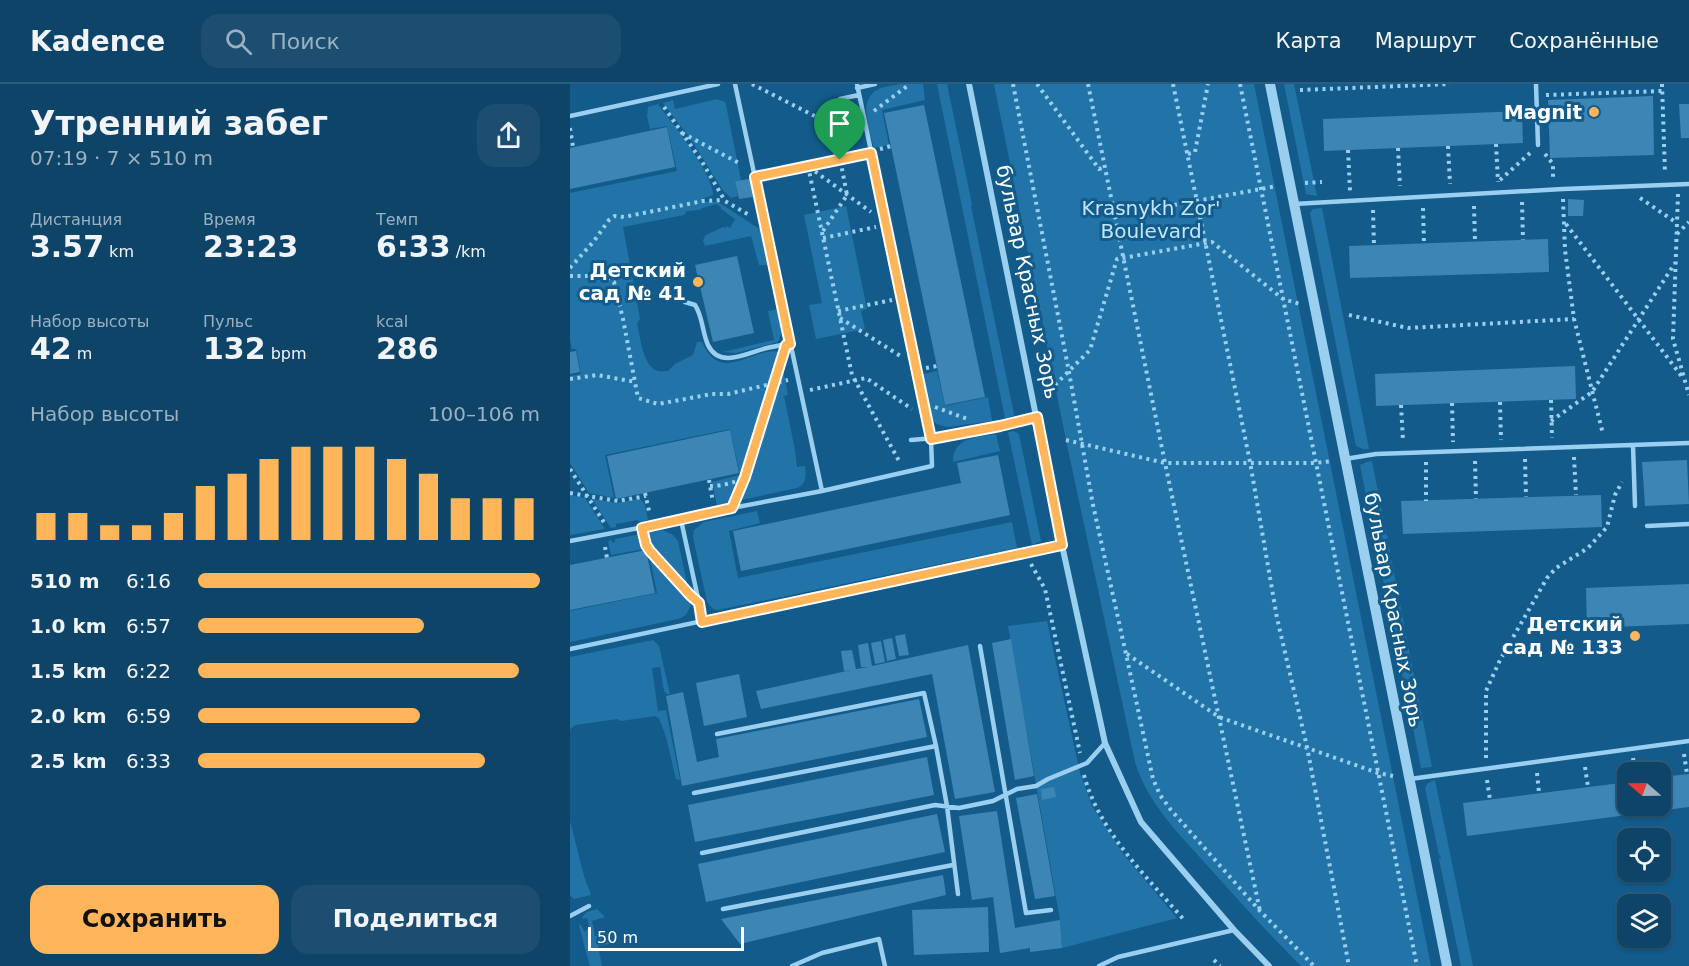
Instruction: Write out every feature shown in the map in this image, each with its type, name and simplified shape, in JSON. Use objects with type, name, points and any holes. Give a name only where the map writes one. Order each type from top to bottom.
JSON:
[{"type":"street","name":"бульвар Красных Зорь","points":[[969,84],[1062,545],[1105,743],[1141,822],[1234,930],[1269,966]]},
{"type":"street","name":"бульвар Красных Зорь","points":[[1270,84],[1448,966]]},
{"type":"lane","points":[[570,116],[718,84]]},
{"type":"lane","points":[[735,84],[788,344],[798,378],[822,491]]},
{"type":"lane","points":[[570,541],[822,491],[932,466],[931,439],[883,216],[865,114],[857,86],[875,84]]},
{"type":"lane","points":[[1536,84],[1538,145]]},
{"type":"lane","points":[[840,99],[859,95]]},
{"type":"lane","points":[[1294,204],[1689,184]]},
{"type":"lane","points":[[685,302],[695,305],[708,346],[717,355],[734,358],[788,344]]},
{"type":"lane","points":[[911,440],[931,439],[1037,417]]},
{"type":"lane","points":[[1345,459],[1377,454],[1689,443]]},
{"type":"lane","points":[[1633,445],[1635,506]]},
{"type":"lane","points":[[681,520],[702,622]]},
{"type":"lane","points":[[1647,526],[1689,524]]},
{"type":"lane","points":[[570,649],[1062,545]]},
{"type":"lane","points":[[980,646],[1026,913],[1052,910]]},
{"type":"lane","points":[[717,734],[924,693],[947,806],[958,894]]},
{"type":"lane","points":[[1410,779],[1689,741]]},
{"type":"lane","points":[[702,853],[935,805],[959,808],[993,801],[1017,789],[1036,786],[1087,763],[1105,743]]},
{"type":"lane","points":[[694,793],[936,746]]},
{"type":"lane","points":[[723,909],[953,865]]},
{"type":"lane","points":[[570,916],[589,906]]},
{"type":"lane","points":[[1099,966],[1118,957],[1234,930]]},
{"type":"lane","points":[[792,966],[822,953],[879,939],[885,966]]},
{"type":"path","points":[[752,84],[842,130]]},
{"type":"path","points":[[822,232],[847,195],[838,148],[842,130],[850,120],[865,114],[910,84]]},
{"type":"path","points":[[1013,84],[1093,505],[1153,779],[1160,795],[1260,911],[1314,966]]},
{"type":"path","points":[[1037,84],[1099,169],[1105,167]]},
{"type":"path","points":[[1088,84],[1260,911]]},
{"type":"path","points":[[1173,84],[1250,462],[1277,618],[1307,747],[1349,966]]},
{"type":"path","points":[[1188,154],[1195,152],[1208,84]]},
{"type":"path","points":[[1240,84],[1417,966]]},
{"type":"path","points":[[1300,90],[1450,84]]},
{"type":"path","points":[[1662,84],[1665,185]]},
{"type":"path","points":[[1536,96],[1662,91]]},
{"type":"path","points":[[657,98],[701,160],[725,201]]},
{"type":"path","points":[[570,128],[573,147]]},
{"type":"path","points":[[682,132],[753,170]]},
{"type":"path","points":[[1496,144],[1498,193]]},
{"type":"path","points":[[1498,182],[1538,145],[1553,164],[1554,190]]},
{"type":"path","points":[[1448,146],[1450,196]]},
{"type":"path","points":[[1398,148],[1400,198]]},
{"type":"path","points":[[1348,150],[1350,201]]},
{"type":"path","points":[[755,177],[871,153]]},
{"type":"path","points":[[808,166],[873,213],[883,216]]},
{"type":"path","points":[[808,166],[852,375],[905,472]]},
{"type":"path","points":[[1678,185],[1673,339],[1689,395]]},
{"type":"path","points":[[1625,187],[1677,223]]},
{"type":"path","points":[[1115,216],[1261,188]]},
{"type":"path","points":[[1563,189],[1565,250],[1574,319],[1607,446]]},
{"type":"path","points":[[1522,192],[1524,240]]},
{"type":"path","points":[[1473,194],[1475,242]]},
{"type":"path","points":[[1423,197],[1424,243]]},
{"type":"path","points":[[570,268],[609,220],[615,216],[624,217],[716,200],[725,201],[764,224]]},
{"type":"path","points":[[1373,200],[1374,245]]},
{"type":"path","points":[[1676,234],[1689,222]]},
{"type":"path","points":[[1564,223],[1687,384]]},
{"type":"path","points":[[823,238],[885,225]]},
{"type":"path","points":[[1055,385],[1090,350],[1117,259],[1212,242],[1284,299]]},
{"type":"path","points":[[1551,421],[1592,392],[1676,262]]},
{"type":"path","points":[[570,276],[602,276],[614,282],[638,398],[658,404],[712,394],[728,394],[798,378]]},
{"type":"path","points":[[838,311],[901,298]]},
{"type":"path","points":[[1349,315],[1408,328],[1574,319]]},
{"type":"path","points":[[839,317],[916,365]]},
{"type":"path","points":[[732,508],[745,477],[773,383],[788,344]]},
{"type":"path","points":[[570,379],[597,375],[636,382]]},
{"type":"path","points":[[801,392],[866,378],[926,418]]},
{"type":"path","points":[[1551,400],[1552,448]]},
{"type":"path","points":[[1500,402],[1501,449]]},
{"type":"path","points":[[927,404],[979,423]]},
{"type":"path","points":[[1452,404],[1453,451]]},
{"type":"path","points":[[1401,405],[1403,453]]},
{"type":"path","points":[[1066,440],[1166,463],[1315,463],[1345,459]]},
{"type":"path","points":[[1574,447],[1576,495]]},
{"type":"path","points":[[1525,448],[1526,497]]},
{"type":"path","points":[[1474,450],[1476,499]]},
{"type":"path","points":[[1425,452],[1426,501]]},
{"type":"path","points":[[1490,800],[1485,768],[1486,691],[1500,660],[1547,578],[1556,567],[1588,548],[1607,527],[1615,495],[1633,458]]},
{"type":"path","points":[[570,469],[611,534]]},
{"type":"path","points":[[710,486],[738,481],[745,477]]},
{"type":"path","points":[[709,480],[716,512]]},
{"type":"path","points":[[570,493],[618,501],[645,495],[653,525]]},
{"type":"path","points":[[642,528],[646,545],[650,551],[699,603]]},
{"type":"path","points":[[1126,654],[1219,717],[1378,773],[1410,779]]},
{"type":"path","points":[[1682,742],[1686,774]]},
{"type":"path","points":[[1584,755],[1588,787]]},
{"type":"path","points":[[1535,761],[1539,793]]},
{"type":"path","points":[[1214,960],[1220,966]]},
{"type":"green space","points":[[900,84],[923,84],[925,100],[882,110],[889,145],[874,148],[866,117],[868,101],[871,95],[879,89]]},
{"type":"green space","points":[[937,84],[947,84],[972,204],[1014,414],[1005,418]]},
{"type":"green space","name":"Krasnykh Zor' Boulevard","points":[[994,84],[1254,84],[1431,966],[1301,966],[1174,829],[1155,804],[1140,777],[1067,445]]},
{"type":"green space","points":[[1284,84],[1294,84],[1317,196],[1306,194]]},
{"type":"green space","points":[[717,99],[725,102],[726,105],[741,180],[735,181],[738,196],[731,198],[722,189],[690,138],[663,103],[673,100],[675,109]]},
{"type":"green space","points":[[658,104],[691,148],[706,174],[713,195],[702,199],[703,202],[718,202],[761,230],[768,265],[759,265],[751,236],[705,246],[703,240],[706,235],[723,227],[730,228],[735,219],[717,204],[700,210],[687,211],[684,215],[623,227],[640,319],[637,323],[649,364],[658,371],[668,371],[675,364],[693,355],[697,342],[702,342],[710,355],[718,361],[728,363],[759,354],[781,352],[745,473],[731,503],[717,506],[712,482],[740,475],[730,429],[605,455],[614,498],[589,493],[570,463],[570,376],[581,374],[576,349],[572,349],[570,340],[570,193],[677,171],[667,126],[650,129],[647,116],[648,107]]},
{"type":"green space","points":[[846,206],[867,309],[861,311],[865,329],[816,339],[809,305],[822,303],[804,215]]},
{"type":"green space","points":[[1322,208],[1369,449],[1356,446],[1310,213],[1313,209]]},
{"type":"green space","points":[[778,309],[782,332],[778,342],[736,353],[723,352],[774,340],[768,311]]},
{"type":"green space","points":[[783,358],[788,395],[784,396],[797,467],[805,466],[805,479],[803,484],[797,488],[737,501],[748,475]]},
{"type":"green space","points":[[937,371],[945,406],[988,397],[992,421],[948,427],[934,422],[927,407],[920,375]]},
{"type":"green space","points":[[1014,431],[1019,434],[1041,541],[1032,545],[1008,432]]},
{"type":"green space","points":[[996,434],[1000,451],[953,462],[954,454],[962,443]]},
{"type":"green space","points":[[1372,461],[1432,767],[1421,768],[1360,465]]},
{"type":"green space","points":[[570,495],[585,498],[605,529],[570,535]]},
{"type":"green space","points":[[592,499],[616,503],[642,500],[648,520],[616,524],[616,527],[611,528]]},
{"type":"green space","points":[[757,511],[760,523],[729,531],[738,578],[1012,522],[1017,548],[718,610],[713,609],[707,602],[693,537],[694,530],[704,522]]},
{"type":"green space","points":[[663,530],[673,535],[678,541],[689,593],[650,549],[647,539],[651,539],[646,533]]},
{"type":"green space","points":[[641,534],[644,549],[611,555],[608,541],[612,540],[612,543],[615,539]]},
{"type":"green space","points":[[649,553],[690,597],[690,608],[687,613],[678,619],[570,642],[570,611],[657,593]]},
{"type":"green space","points":[[1047,621],[1080,773],[1092,806],[1124,855],[1177,918],[1062,948],[1060,920],[1008,626]]},
{"type":"green space","points":[[653,640],[659,646],[670,694],[664,691],[660,667],[652,668],[658,711],[666,710],[680,780],[676,779],[666,737],[659,718],[655,716],[576,725],[570,731],[570,657]]},
{"type":"green space","points":[[1435,780],[1473,966],[1461,966],[1439,859],[1441,858],[1425,788],[1428,783]]},
{"type":"green space","points":[[570,821],[591,895],[574,899],[570,895]]},
{"type":"green space","points":[[597,909],[605,917],[592,921],[595,936],[611,932],[609,944],[598,946],[602,966],[590,966],[579,926],[580,924],[585,932],[587,929],[590,930],[587,918],[582,917],[587,912]]},
{"type":"building","points":[[1653,96],[1654,155],[1550,158],[1548,100]]},
{"type":"building","points":[[1679,104],[1689,104],[1689,138],[1681,138]]},
{"type":"building","points":[[924,105],[985,397],[945,405],[884,113]]},
{"type":"building","points":[[1522,111],[1523,143],[1324,151],[1323,119]]},
{"type":"building","points":[[667,127],[675,167],[570,189],[570,148]]},
{"type":"building","points":[[750,179],[753,197],[739,199],[735,181]]},
{"type":"building","points":[[1568,199],[1584,200],[1583,216],[1568,216]]},
{"type":"building","points":[[1548,239],[1549,272],[1350,278],[1349,246]]},
{"type":"building","points":[[737,256],[754,333],[713,342],[695,265]]},
{"type":"building","points":[[576,351],[580,372],[570,374],[570,352]]},
{"type":"building","points":[[1575,366],[1576,399],[1376,406],[1375,374]]},
{"type":"building","points":[[730,430],[739,473],[616,499],[607,456]]},
{"type":"building","points":[[998,455],[1010,515],[741,571],[733,531],[961,483],[957,463]]},
{"type":"building","points":[[1687,460],[1689,504],[1645,506],[1642,462]]},
{"type":"building","points":[[1601,495],[1602,527],[1403,534],[1401,501]]},
{"type":"building","points":[[646,550],[655,593],[570,610],[570,565]]},
{"type":"building","points":[[1689,584],[1689,624],[1587,628],[1586,588]]},
{"type":"building","points":[[905,634],[909,655],[899,656],[895,636]]},
{"type":"building","points":[[892,638],[896,659],[887,661],[883,640]]},
{"type":"building","points":[[1011,639],[1034,776],[1015,780],[992,643]]},
{"type":"building","points":[[881,641],[885,662],[875,664],[871,643]]},
{"type":"building","points":[[868,643],[872,666],[968,645],[995,792],[955,799],[932,674],[761,709],[756,691],[851,670],[844,671],[841,651],[852,650],[856,669],[868,667],[861,667],[858,645]]},
{"type":"building","points":[[739,674],[747,717],[704,726],[696,683]]},
{"type":"building","points":[[683,692],[697,762],[719,757],[716,739],[919,699],[927,737],[682,786],[666,696]]},
{"type":"building","points":[[927,757],[934,795],[695,842],[688,805]]},
{"type":"building","points":[[1689,774],[1689,807],[1671,809],[1671,776]]},
{"type":"building","points":[[1617,783],[1617,816],[1620,816],[1467,836],[1463,803]]},
{"type":"building","points":[[1054,787],[1056,797],[1042,800],[1041,789]]},
{"type":"building","points":[[1037,794],[1055,896],[1035,899],[1016,798]]},
{"type":"building","points":[[997,811],[1015,928],[1060,920],[1062,948],[1030,952],[1030,948],[1000,953],[993,897],[972,900],[959,816]]},
{"type":"building","points":[[937,814],[945,852],[706,902],[698,864]]},
{"type":"building","points":[[943,875],[946,895],[740,944],[721,919]]},
{"type":"building","points":[[988,907],[989,952],[914,955],[912,910]]},
{"type":"place","name":"Magnit","points":[[1594,112]]},
{"type":"place","name":"Детский сад № 41","points":[[698,282]]},
{"type":"place","name":"Детский сад № 133","points":[[1635,636]]},
{"type":"route","points":[[871,153],[931,439],[1037,417],[1062,545],[702,622],[699,603],[650,551],[646,545],[642,528],[732,508],[745,477],[786,345],[790,344],[755,177],[840,160],[871,153]]}]
